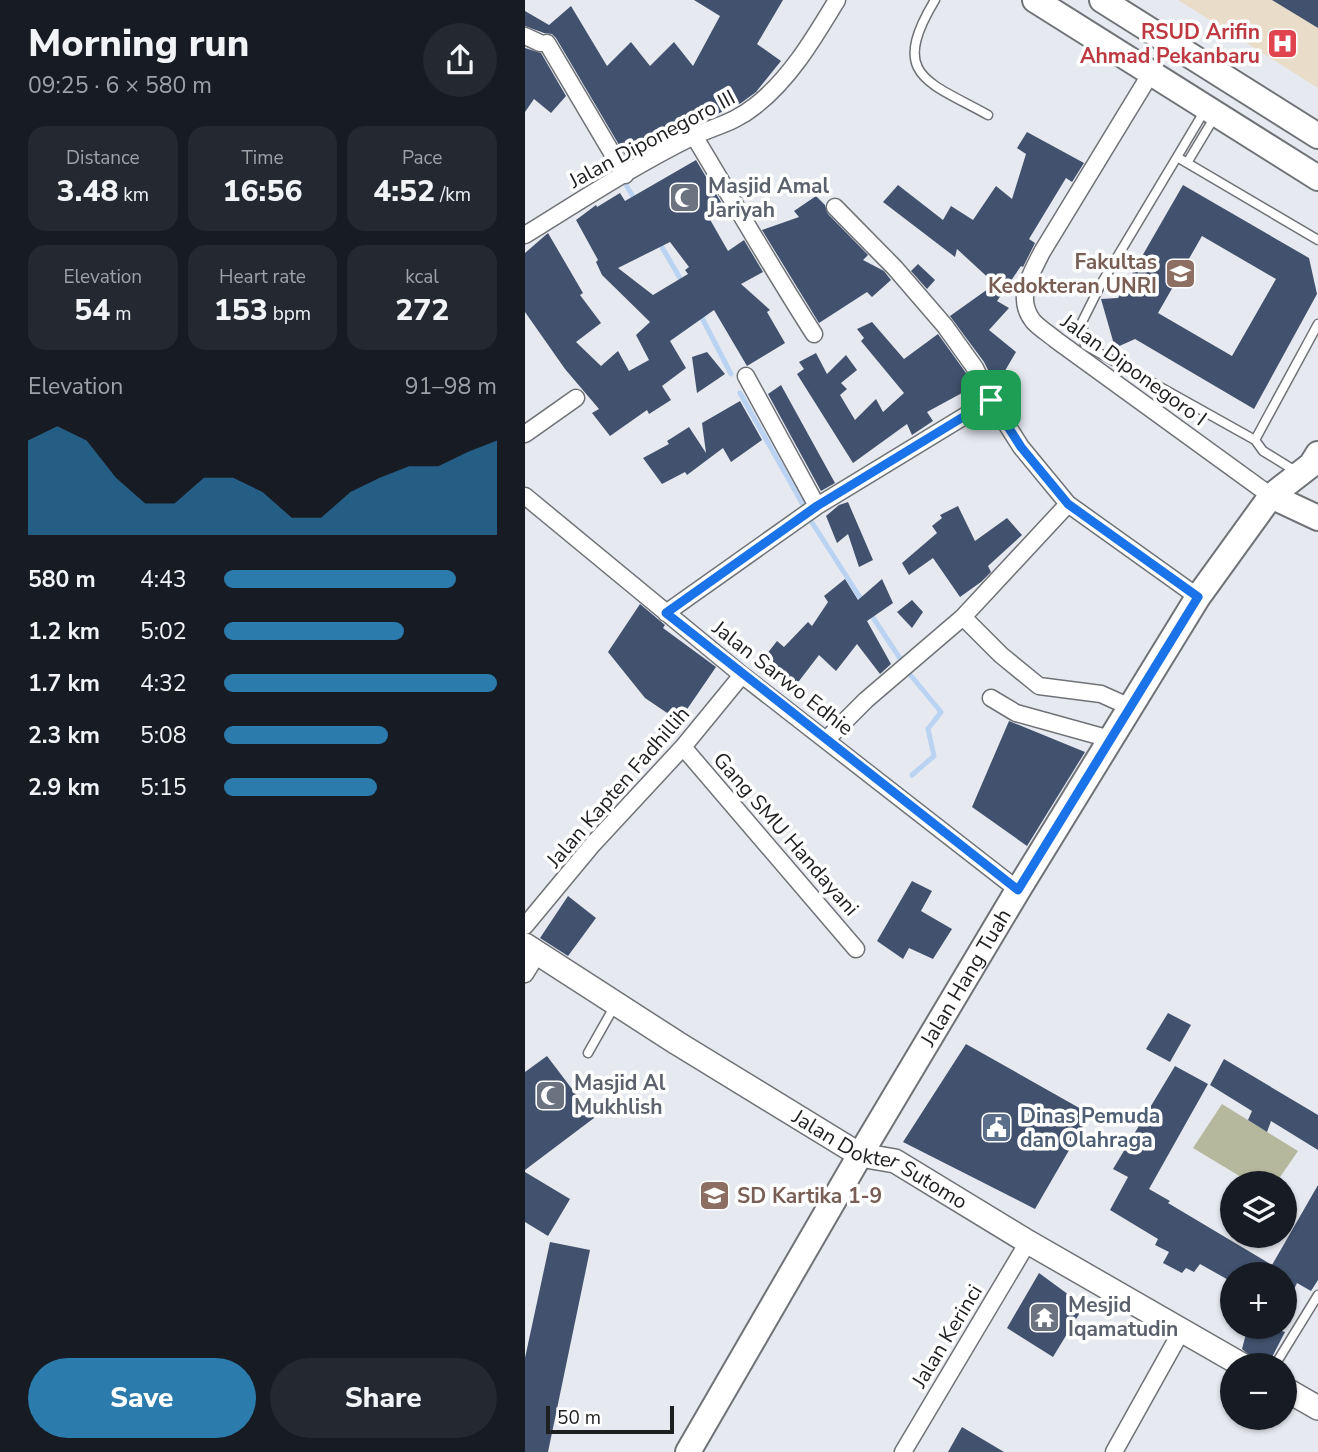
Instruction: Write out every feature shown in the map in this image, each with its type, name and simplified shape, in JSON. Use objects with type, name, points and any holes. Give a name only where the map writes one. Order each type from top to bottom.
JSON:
[{"type":"main road","points":[[1035,0],[1318,178]]},
{"type":"main road","points":[[1102,0],[1318,136]]},
{"type":"main road","name":"Jalan Hang Tuah","points":[[688,1452],[1018,890],[1198,597],[1271,496],[1311,465],[1318,454]]},
{"type":"main road","points":[[1271,496],[1318,518]]},
{"type":"main road","name":"Jalan Dokter Sutomo","points":[[531,949],[860,1155],[895,1161],[1028,1242],[1221,1353]]},
{"type":"main road","points":[[1297,1396],[1318,1408]]},
{"type":"street","name":"Jalan Diponegoro III","points":[[525,235],[694,136],[735,121],[757,105],[808,47],[837,0]]},
{"type":"street","points":[[525,36],[544,43],[620,178]]},
{"type":"street","name":"Jalan Diponegoro I","points":[[1151,73],[1042,252],[1027,281],[1024,299],[1032,320],[1056,340],[1271,496]]},
{"type":"street","points":[[694,136],[743,216],[753,239],[814,334]]},
{"type":"street","points":[[835,207],[895,268],[945,326],[975,368],[991,400],[1021,447],[1068,504],[1198,597]]},
{"type":"street","points":[[746,376],[817,506]]},
{"type":"street","points":[[525,434],[576,398]]},
{"type":"street","points":[[666,613],[817,506],[991,400]]},
{"type":"street","name":"Jalan Sarwo Edhie","points":[[525,496],[743,675],[1018,890]]},
{"type":"street","points":[[827,739],[866,700],[963,617],[1068,504]]},
{"type":"street","points":[[963,617],[1001,655],[1039,686],[1101,694],[1129,707]]},
{"type":"street","name":"Jalan Kapten Fadhillih","points":[[525,926],[593,844],[683,747],[743,675]]},
{"type":"street","points":[[991,698],[1016,713],[1110,738]]},
{"type":"street","name":"Gang SMU Handayani","points":[[683,747],[856,949]]},
{"type":"street","points":[[525,974],[531,949]]},
{"type":"street","name":"Jalan Kerinci","points":[[903,1452],[1028,1242]]},
{"type":"street","points":[[1114,1452],[1182,1330]]},
{"type":"lane","points":[[935,0],[924,19],[916,44],[913,60],[919,75],[988,115]]},
{"type":"lane","points":[[1211,111],[1177,157],[1101,284],[1082,322],[1085,345],[1255,440],[1263,451],[1300,474]]},
{"type":"lane","points":[[1187,163],[1211,111]]},
{"type":"lane","points":[[1177,157],[1318,240]]},
{"type":"lane","points":[[1255,440],[1318,324]]},
{"type":"lane","points":[[588,1053],[616,1004]]},
{"type":"lane","points":[[1282,1353],[1318,1295]]},
{"type":"shaded area","name":"RSUD Arifin Ahmad Pekanbaru","points":[[1178,0],[1318,0],[1318,88]]},
{"type":"green space","points":[[1222,1104],[1298,1151],[1284,1171],[1231,1171],[1193,1148]]},
{"type":"building","points":[[694,0],[783,0],[757,44],[781,61],[756,92],[741,103],[628,160],[556,38],[552,34],[525,26],[525,11],[549,25],[571,6],[607,66],[631,42],[650,66],[674,42],[693,66],[720,16]]},
{"type":"building","points":[[1272,0],[1318,0],[1318,28]]},
{"type":"building","points":[[525,48],[541,53],[566,96],[551,113],[534,99],[525,112]]},
{"type":"building","points":[[1027,132],[1084,163],[1072,182],[1066,178],[1029,239],[1035,243],[1023,267],[1021,266],[997,301],[1009,308],[989,330],[1016,352],[996,386],[984,362],[950,316],[995,284],[957,249],[955,257],[883,202],[898,185],[943,220],[951,206],[973,220],[996,186],[1012,199],[1026,154],[1017,148]]},
{"type":"building","points":[[696,160],[724,207],[708,216],[728,251],[744,240],[763,272],[741,284],[770,310],[767,312],[785,343],[747,366],[714,310],[670,341],[686,368],[662,386],[671,400],[649,414],[647,410],[610,436],[592,413],[599,409],[565,369],[525,312],[525,253],[548,233],[583,293],[580,295],[601,323],[576,342],[601,366],[618,351],[629,371],[649,360],[636,335],[650,322],[602,275],[596,262],[598,260],[576,220],[596,205],[597,207],[620,193],[625,201]],"holes":[[[670,242],[689,267],[685,270],[688,274],[653,295],[618,268]]]},
{"type":"building","points":[[1183,185],[1309,258],[1317,294],[1254,409],[1135,339],[1115,348],[1101,299],[1118,298]],"holes":[[[1202,236],[1276,279],[1232,356],[1158,313]]]},
{"type":"building","points":[[816,196],[825,205],[828,214],[868,255],[863,260],[884,271],[891,280],[872,297],[867,292],[819,323],[762,230],[799,217],[794,211]]},
{"type":"building","points":[[918,264],[935,280],[927,289],[911,271]]},
{"type":"building","points":[[872,322],[904,359],[938,334],[973,387],[927,412],[933,421],[912,435],[907,424],[853,463],[797,374],[804,369],[799,362],[816,353],[827,374],[846,355],[857,370],[841,383],[847,389],[840,395],[855,420],[876,399],[883,412],[904,393],[861,341],[864,338],[857,329]]},
{"type":"building","points":[[707,352],[725,374],[697,393],[692,357]]},
{"type":"building","points":[[781,385],[835,483],[821,491],[768,394]]},
{"type":"building","points":[[740,401],[762,440],[731,462],[723,448],[687,475],[685,472],[662,484],[643,458],[669,444],[667,441],[689,427],[706,453],[702,423]]},
{"type":"building","points":[[848,502],[873,560],[859,567],[848,534],[837,543],[826,516],[839,505]]},
{"type":"building","points":[[958,506],[975,541],[1007,518],[1022,535],[988,566],[991,572],[981,582],[960,597],[933,558],[909,575],[902,563],[937,533],[932,526],[942,518],[940,515]]},
{"type":"building","points":[[845,579],[858,600],[882,579],[893,603],[867,621],[891,664],[880,674],[857,644],[836,671],[819,655],[796,685],[763,659],[777,641],[784,647],[808,622],[812,626],[828,602],[824,596]]},
{"type":"building","points":[[912,600],[923,612],[912,628],[897,612]]},
{"type":"building","points":[[640,604],[665,625],[663,628],[716,667],[679,721],[645,698],[608,652]]},
{"type":"building","points":[[1009,721],[1085,752],[1027,846],[972,807]]},
{"type":"building","points":[[912,881],[932,891],[921,911],[952,929],[933,959],[909,948],[903,959],[877,941]]},
{"type":"building","points":[[568,896],[596,918],[568,956],[540,938]]},
{"type":"building","points":[[1168,1013],[1191,1025],[1170,1062],[1146,1049]]},
{"type":"building","name":"Dinas Pemuda dan Olahraga","points":[[966,1044],[1090,1114],[1035,1209],[903,1142]]},
{"type":"building","name":"Masjid Al Mukhlish","points":[[547,1056],[594,1118],[525,1170],[525,1072]]},
{"type":"building","points":[[1224,1059],[1318,1115],[1318,1150],[1271,1121],[1267,1132],[1248,1120],[1252,1111],[1210,1085]]},
{"type":"building","points":[[1175,1066],[1208,1084],[1149,1189],[1220,1234],[1220,1248],[1243,1248],[1267,1262],[1220,1262],[1220,1275],[1200,1264],[1194,1272],[1186,1268],[1182,1273],[1163,1263],[1169,1252],[1155,1245],[1158,1239],[1110,1210],[1128,1177],[1113,1169]]},
{"type":"building","points":[[525,1172],[570,1199],[548,1236],[525,1222]]},
{"type":"building","points":[[1318,1185],[1318,1280],[1311,1291],[1297,1283],[1297,1262],[1274,1262],[1282,1248],[1297,1248],[1297,1222]]},
{"type":"building","points":[[550,1242],[590,1250],[548,1452],[525,1452],[525,1358]]},
{"type":"building","name":"Mesjid Iqamatudin","points":[[1039,1273],[1084,1306],[1053,1357],[1007,1328]]},
{"type":"building","points":[[1245,1339],[1281,1339],[1274,1353],[1247,1353],[1242,1349]]},
{"type":"building","points":[[962,1427],[1004,1452],[948,1452]]},
{"type":"waterway","points":[[622,178],[635,200]]},
{"type":"waterway","points":[[659,242],[684,285]]},
{"type":"waterway","points":[[699,312],[731,374]]},
{"type":"waterway","points":[[740,393],[802,503]]},
{"type":"waterway","points":[[811,521],[863,602]]},
{"type":"waterway","points":[[870,613],[903,663]]},
{"type":"waterway","points":[[908,672],[941,712],[928,729],[934,756],[912,775]]},
{"type":"place","name":"RSUD Arifin Ahmad Pekanbaru","points":[[1283,44]]},
{"type":"place","name":"Masjid Amal Jariyah","points":[[685,198]]},
{"type":"place","name":"Fakultas Kedokteran UNRI","points":[[1180,274]]},
{"type":"place","name":"Masjid Al Mukhlish","points":[[551,1095]]},
{"type":"place","name":"Dinas Pemuda dan Olahraga","points":[[997,1128]]},
{"type":"place","name":"SD Kartika 1-9","points":[[714,1196]]},
{"type":"place","name":"Mesjid Iqamatudin","points":[[1045,1317]]},
{"type":"route","points":[[991,400],[1021,447],[1068,504],[1198,597],[1018,890],[666,613],[817,506],[991,400]]}]
